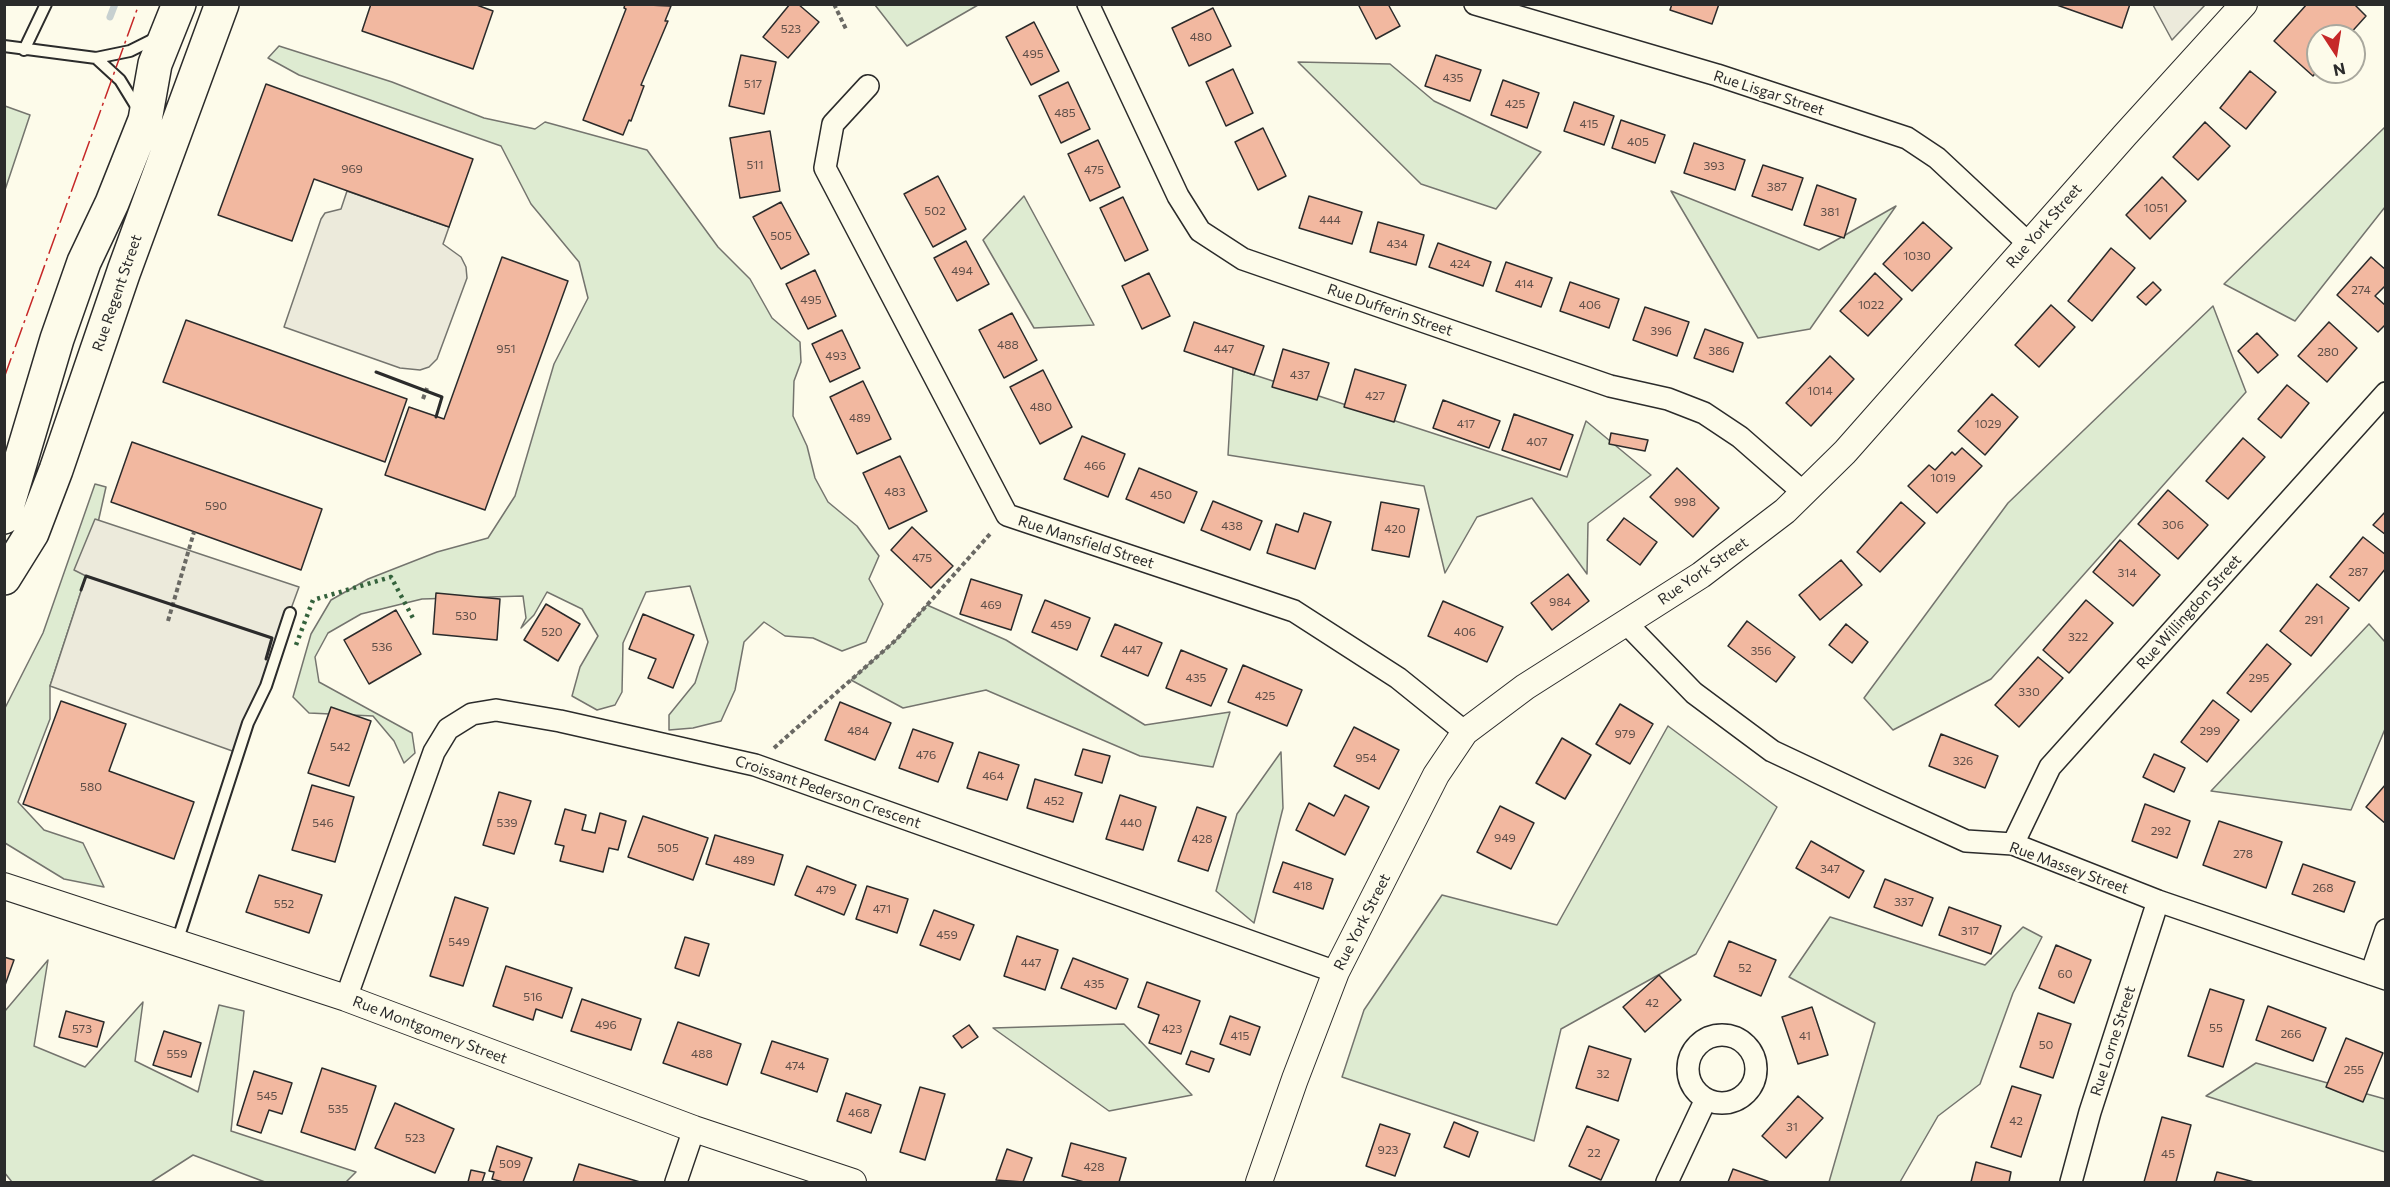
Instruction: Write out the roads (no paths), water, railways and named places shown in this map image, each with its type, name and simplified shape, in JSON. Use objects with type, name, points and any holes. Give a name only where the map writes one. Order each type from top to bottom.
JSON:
[{"type":"main road","name":"Rue Regent Street","points":[[4,578],[32,533],[56,470],[124,271],[222,4]]},
{"type":"main road","points":[[4,517],[57,339],[84,262],[112,203],[145,120],[155,64],[173,19]]},
{"type":"main road","points":[[112,203],[110,239],[117,261],[124,271]]},
{"type":"street","name":"Rue Dufferin Street","points":[[1088,4],[1178,196],[1200,231],[1243,259],[1610,386],[1668,399],[1704,413],[1740,437],[1803,493]]},
{"type":"street","name":"Rue Lisgar Street","points":[[1475,4],[1717,75],[1907,138],[1937,158],[2028,243]]},
{"type":"street","name":"Rue York Street","points":[[1259,1182],[1336,972],[1436,776],[1465,732],[1525,687],[1734,551],[1803,493],[1845,452],[2028,243],[2244,4]]},
{"type":"street","name":"Rue Mansfield Street","points":[[868,86],[833,124],[825,168],[1007,515],[1294,611],[1398,678],[1465,732]]},
{"type":"street","name":"Rue Willingdon Street","points":[[2013,844],[2050,767],[2385,393]]},
{"type":"street","name":"Rue Massey Street","points":[[1626,623],[1694,693],[1772,751],[1966,840],[2013,844],[2158,901],[2378,976]]},
{"type":"street","name":"Croissant Pederson Crescent","points":[[346,998],[434,752],[448,729],[472,714],[496,710],[560,721],[755,765],[1336,972]]},
{"type":"street","name":"Rue Montgomery Street","points":[[4,886],[346,998],[694,1130],[853,1182]]},
{"type":"street","name":"Rue Lorne Street","points":[[2071,1182],[2090,1112],[2158,901]]},
{"type":"street","points":[[2378,976],[2385,930]]},
{"type":"street","points":[[1667,1182],[1706,1099]]},
{"type":"street","points":[[676,1182],[694,1130]]},
{"type":"lane","points":[[24,50],[46,4]]},
{"type":"lane","points":[[4,46],[96,58],[130,51],[173,19]]},
{"type":"lane","points":[[96,58],[120,80],[145,120]]},
{"type":"lane","points":[[177,942],[248,723],[266,686],[290,613]]},
{"type":"waterway","points":[[110,17],[115,4]]}]
